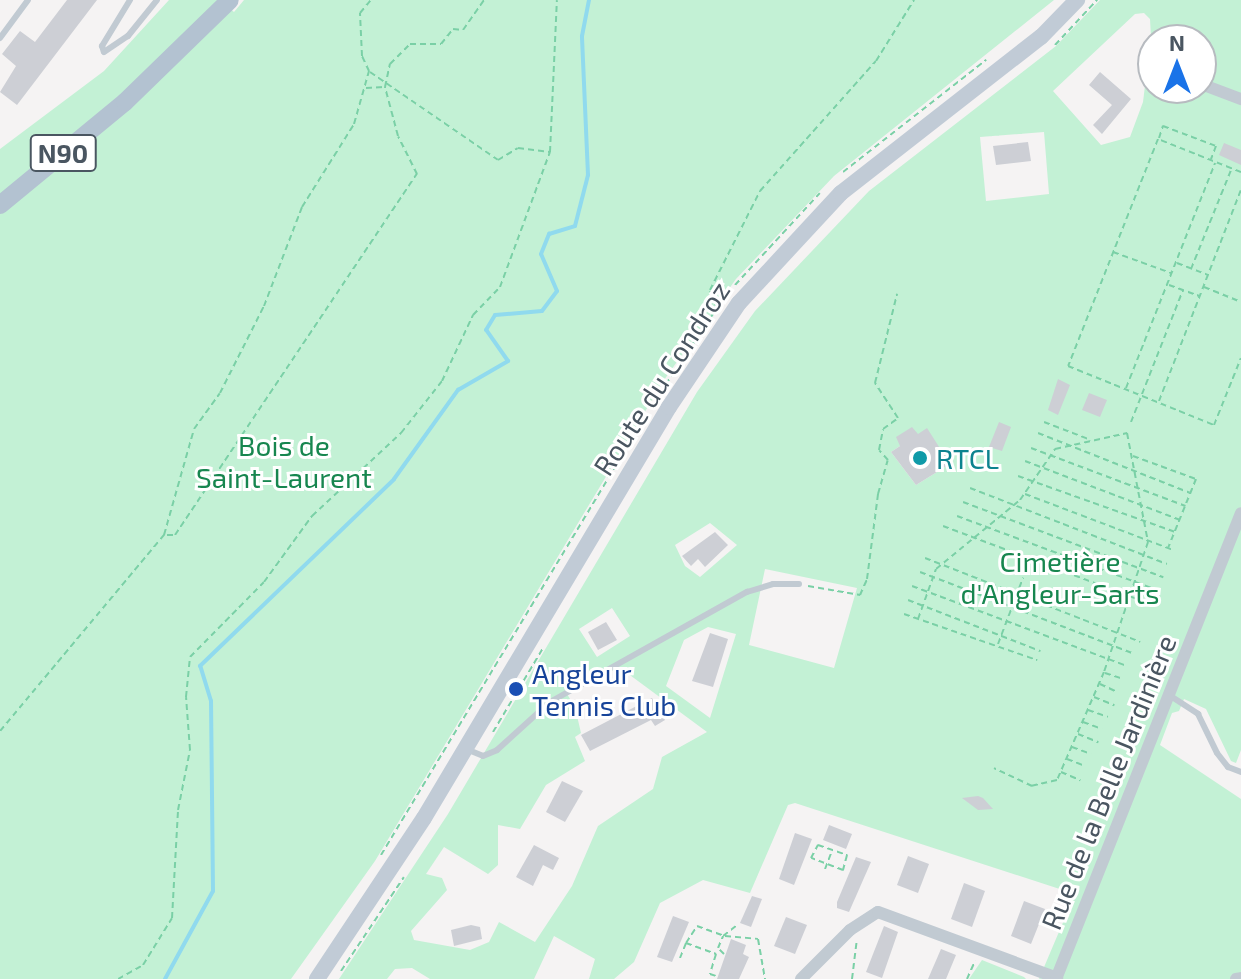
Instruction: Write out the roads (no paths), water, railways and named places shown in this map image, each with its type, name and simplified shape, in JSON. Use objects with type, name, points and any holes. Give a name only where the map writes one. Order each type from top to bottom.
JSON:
[{"type":"main road","name":"N90","points":[[0,205],[125,102],[230,0]]},
{"type":"main road","name":"Route du Condroz","points":[[317,979],[458,744],[669,407],[729,317],[841,193],[1041,37],[1077,0]]},
{"type":"street","points":[[1217,90],[1241,99]]},
{"type":"street","name":"Rue de la Belle Jardinière","points":[[1056,978],[1241,513]]},
{"type":"street","points":[[801,979],[854,927],[878,912],[1056,978]]},
{"type":"lane","points":[[0,38],[28,0]]},
{"type":"lane","points":[[130,0],[102,46],[104,52],[128,36],[157,0]]},
{"type":"lane","points":[[458,744],[483,756],[497,750],[550,702],[680,629],[756,589],[799,584]]},
{"type":"lane","points":[[1169,695],[1198,714],[1217,753],[1228,767],[1241,772]]},
{"type":"waterway","points":[[165,979],[213,891],[211,701],[200,666],[394,479],[458,390],[508,361],[486,330],[495,315],[542,311],[557,291],[541,254],[549,234],[575,226],[588,175],[582,36],[589,0]]},
{"type":"place","name":"RTCL","points":[[920,458]]},
{"type":"place","name":"Angleur Tennis Club","points":[[516,689]]},
{"type":"park label","name":"Bois de Saint-Laurent","points":[[284,461]]},
{"type":"park label","name":"Cimetière d'Angleur-Sarts","points":[[1060,577]]}]
